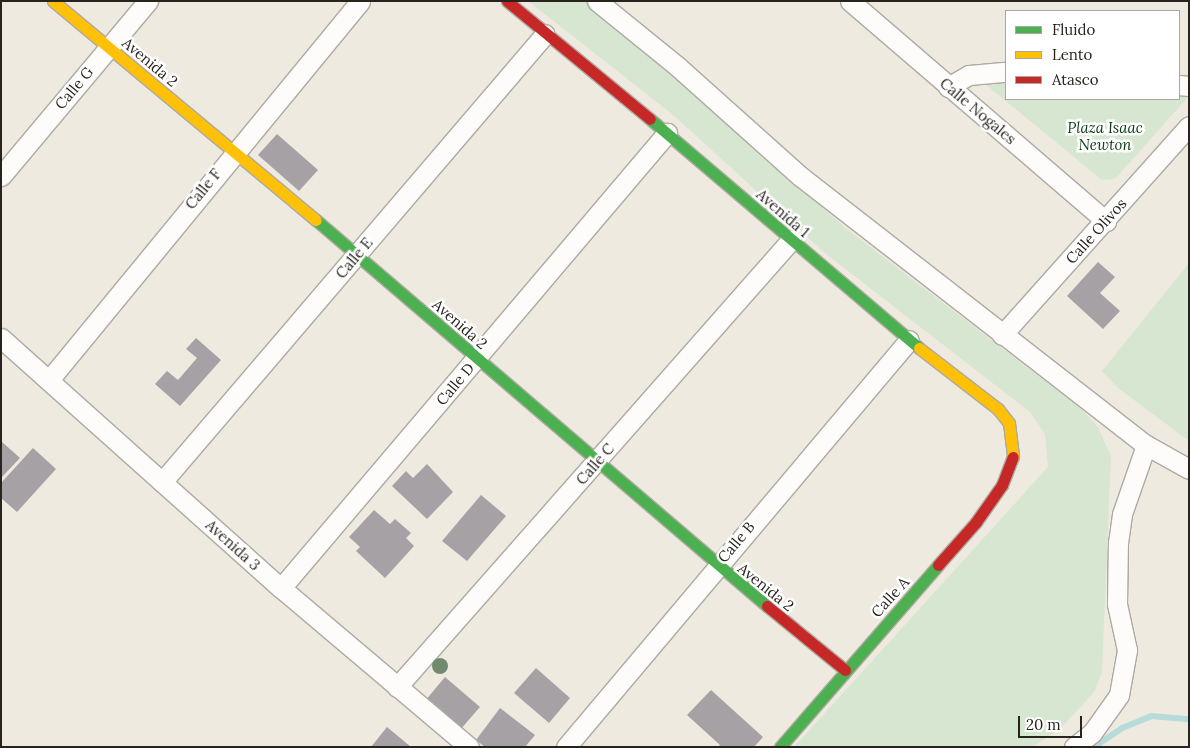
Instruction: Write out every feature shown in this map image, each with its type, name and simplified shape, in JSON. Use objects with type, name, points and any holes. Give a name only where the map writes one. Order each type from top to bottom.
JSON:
[{"type":"street","name":"Avenida 2","points":[[53,1],[357,254],[716,566],[845,670]]},
{"type":"street","name":"Calle G","points":[[1,176],[148,1]]},
{"type":"street","name":"Calle F","points":[[49,380],[234,152],[360,1]]},
{"type":"street","name":"Avenida 1","points":[[506,1],[667,133],[909,340],[998,409],[1014,436],[1013,461]]},
{"type":"street","points":[[597,1],[677,66],[800,176],[1002,335],[1146,445],[1189,469]]},
{"type":"street","name":"Calle Nogales","points":[[850,1],[948,87],[999,126],[1106,221]]},
{"type":"street","name":"Calle E","points":[[162,482],[545,34]]},
{"type":"street","points":[[948,87],[969,75],[1005,72]]},
{"type":"street","name":"Calle Olivos","points":[[1002,335],[1189,126]]},
{"type":"street","name":"Calle D","points":[[281,588],[667,133]]},
{"type":"street","name":"Calle C","points":[[397,687],[791,240]]},
{"type":"street","name":"Avenida 3","points":[[1,338],[281,588],[469,747]]},
{"type":"street","name":"Calle B","points":[[566,747],[716,566],[909,340]]},
{"type":"street","points":[[1074,747],[1092,733],[1119,695],[1127,650],[1116,604],[1118,543],[1122,514],[1146,445]]},
{"type":"street","name":"Calle A","points":[[780,747],[845,670],[976,522],[1002,485],[1013,461]]},
{"type":"green space","points":[[528,1],[586,1],[848,230],[1079,407],[1098,427],[1111,456],[1102,672],[1095,691],[1059,730],[1032,747],[794,747],[1048,467],[1045,434],[1030,412],[826,254],[672,114]]},
{"type":"green space","name":"Plaza Isaac Newton","points":[[974,75],[1005,79],[1005,100],[1180,100],[1180,91],[1187,91],[1188,97],[1115,179],[1102,180]]},
{"type":"green space","points":[[1189,263],[1189,441],[1118,388],[1102,371]]},
{"type":"building","points":[[277,134],[318,170],[299,191],[258,155]]},
{"type":"building","points":[[1098,262],[1115,277],[1100,293],[1120,311],[1103,329],[1067,296]]},
{"type":"building","points":[[196,338],[221,360],[180,406],[155,384],[167,371],[178,380],[197,358],[186,349]]},
{"type":"building","points":[[1,441],[20,458],[1,478]]},
{"type":"building","points":[[33,448],[56,469],[17,512],[1,498],[1,483]]},
{"type":"building","points":[[427,464],[453,492],[427,519],[392,486],[406,471],[413,478]]},
{"type":"building","points":[[481,495],[506,516],[467,561],[442,541]]},
{"type":"building","points":[[374,510],[390,524],[395,519],[411,533],[406,538],[414,546],[385,578],[356,551],[360,547],[349,537]]},
{"type":"building","points":[[536,668],[570,698],[549,723],[514,693]]},
{"type":"building","points":[[445,677],[480,707],[460,730],[425,701]]},
{"type":"building","points":[[711,690],[763,737],[754,747],[718,747],[720,745],[687,715]]},
{"type":"building","points":[[500,708],[535,735],[525,747],[485,747],[476,740]]},
{"type":"building","points":[[387,727],[411,747],[371,747]]},
{"type":"waterway","points":[[1094,747],[1122,728],[1151,716],[1189,719]]},
{"type":"traffic: fast","points":[[650,119],[919,348]]},
{"type":"traffic: fast","points":[[316,220],[767,606]]},
{"type":"traffic: fast","points":[[780,747],[938,565]]},
{"type":"traffic: slow","points":[[53,1],[316,220]]},
{"type":"traffic: slow","points":[[919,348],[998,409],[1009,423],[1013,457]]},
{"type":"traffic: jam","points":[[507,1],[650,119]]},
{"type":"traffic: jam","points":[[938,565],[976,522],[1002,485],[1013,457]]},
{"type":"traffic: jam","points":[[767,606],[845,670]]}]
